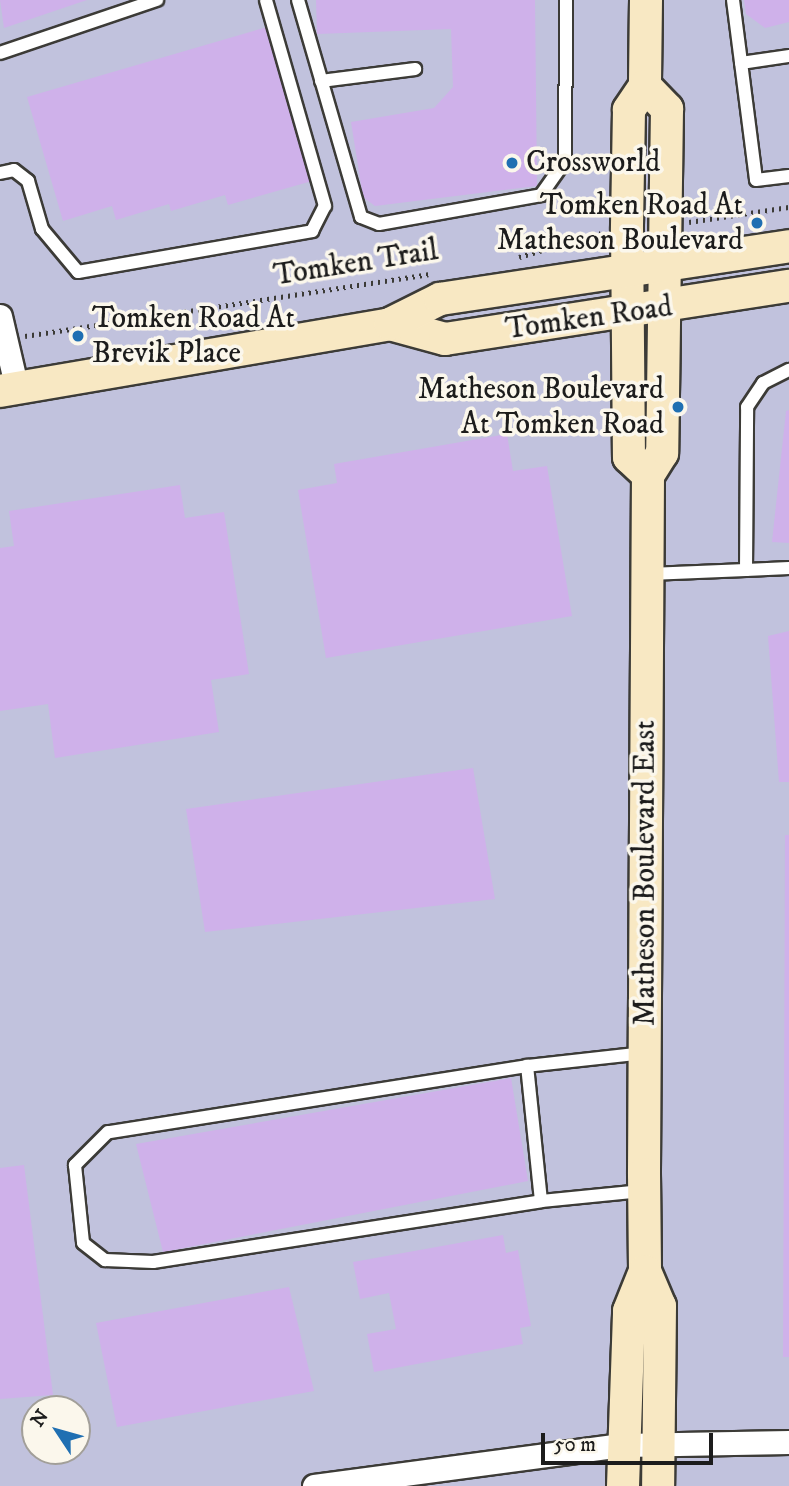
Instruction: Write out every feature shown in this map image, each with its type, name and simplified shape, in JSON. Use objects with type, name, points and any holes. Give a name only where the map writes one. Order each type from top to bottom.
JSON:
[{"type":"street","points":[[646,0],[645,86],[629,110],[628,269],[629,457],[648,475]]},
{"type":"street","name":"Matheson Boulevard East","points":[[623,1486],[629,1311],[645,1271],[648,475],[662,453],[666,308],[667,109],[645,86]]},
{"type":"street","name":"Tomken Road","points":[[9,390],[390,324],[440,299],[789,246]]},
{"type":"street","name":"Tomken Road","points":[[390,324],[445,339],[629,314],[789,286]]},
{"type":"street","points":[[0,316],[9,390]]},
{"type":"street","name":"Matheson Boulevard East","points":[[645,1271],[660,1306],[658,1486]]},
{"type":"street","points":[[314,1486],[624,1445],[789,1443]]},
{"type":"lane","points":[[0,53],[157,0]]},
{"type":"lane","points":[[0,173],[14,170],[28,181],[42,229],[78,272],[312,231],[325,206],[266,0]]},
{"type":"lane","points":[[298,0],[361,217],[379,224],[541,195],[565,161],[566,0]]},
{"type":"lane","points":[[733,0],[756,180],[789,176]]},
{"type":"lane","points":[[741,63],[789,56]]},
{"type":"lane","points":[[321,81],[415,69]]},
{"type":"lane","points":[[746,570],[747,407],[763,383],[789,370]]},
{"type":"lane","points":[[648,575],[789,568]]},
{"type":"lane","points":[[645,1053],[527,1066],[108,1132],[75,1165],[83,1243],[105,1261],[153,1262],[541,1201],[645,1190]]},
{"type":"lane","points":[[527,1066],[541,1201]]},
{"type":"path","points":[[694,221],[789,207]]},
{"type":"path","points":[[508,260],[572,246],[596,234]]},
{"type":"path","name":"Tomken Trail","points":[[35,334],[443,272]]},
{"type":"shaded area","points":[[0,0],[789,0],[789,1486],[0,1486]]},
{"type":"building","points":[[0,0],[87,0],[4,28]]},
{"type":"building","points":[[316,0],[535,0],[537,186],[375,206],[363,197],[351,122],[434,108],[453,87],[451,29],[317,34]]},
{"type":"building","points":[[744,0],[789,0],[789,22],[765,28],[746,14]]},
{"type":"building","points":[[267,27],[312,181],[228,205],[225,195],[171,211],[169,204],[116,220],[112,206],[63,221],[27,97]]},
{"type":"building","points":[[789,410],[789,543],[772,542],[786,411]]},
{"type":"building","points":[[507,434],[513,471],[547,466],[572,616],[326,658],[298,490],[337,483],[334,464]]},
{"type":"building","points":[[180,485],[185,518],[224,512],[249,674],[211,680],[219,732],[55,758],[48,704],[0,711],[0,548],[14,546],[9,511]]},
{"type":"building","points":[[789,631],[789,782],[779,782],[768,636]]},
{"type":"building","points":[[473,768],[495,899],[205,932],[186,809]]},
{"type":"building","points":[[785,835],[789,835],[789,1357],[783,1357]]},
{"type":"building","points":[[511,1078],[528,1181],[163,1252],[136,1144]]},
{"type":"building","points":[[24,1165],[53,1395],[21,1395],[21,1397],[0,1399],[0,1168]]},
{"type":"building","points":[[503,1235],[506,1253],[518,1250],[531,1326],[520,1328],[523,1344],[374,1372],[367,1334],[396,1329],[389,1293],[360,1299],[353,1262]]},
{"type":"building","points":[[289,1287],[314,1391],[117,1427],[96,1323]]},
{"type":"place","name":"Crossworld","points":[[512,163]]},
{"type":"place","name":"Tomken Road At Matheson Boulevard","points":[[757,223]]},
{"type":"place","name":"Tomken Road At Brevik Place","points":[[78,336]]},
{"type":"place","name":"Matheson Boulevard At Tomken Road","points":[[678,407]]}]
